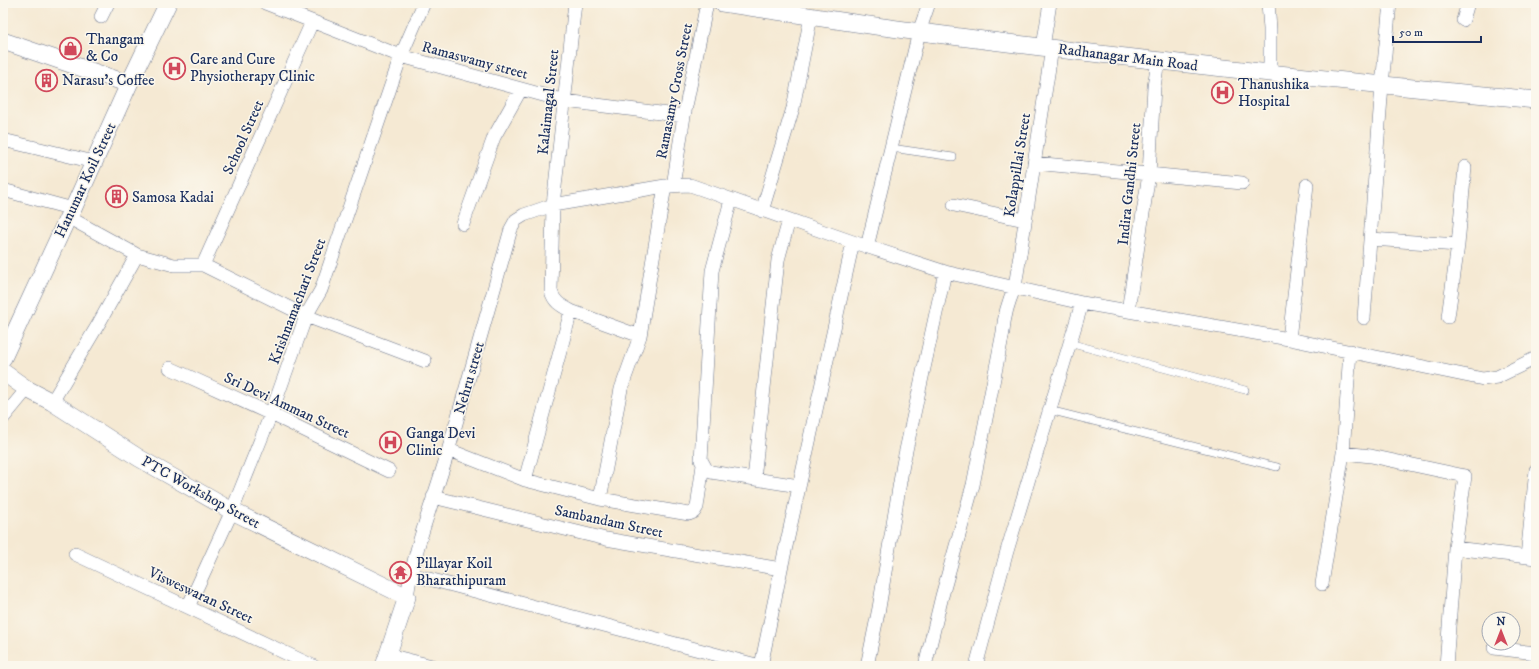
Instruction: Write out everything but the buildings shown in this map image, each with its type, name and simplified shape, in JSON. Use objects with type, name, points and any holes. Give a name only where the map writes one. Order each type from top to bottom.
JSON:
[{"type":"street","points":[[101,17],[108,3]]},
{"type":"street","name":"Hanumar Koil Street","points":[[3,358],[129,84],[168,3]]},
{"type":"street","name":"Ramaswamy street","points":[[265,3],[401,56],[565,101],[684,116]]},
{"type":"street","name":"Krishnamachari Street","points":[[188,607],[232,511],[271,414],[306,316],[321,290],[401,56],[424,3]]},
{"type":"street","name":"Kalaimagal Street","points":[[570,311],[552,298],[551,290],[553,205],[575,3]]},
{"type":"street","name":"Ramasamy Cross Street","points":[[600,499],[621,389],[640,336],[707,3]]},
{"type":"street","name":"Radhanagar Main Road","points":[[722,3],[920,32],[1270,73],[1536,100]]},
{"type":"street","points":[[867,247],[920,32],[929,3]]},
{"type":"street","name":"Kolappillai Street","points":[[925,666],[942,596],[973,485],[1003,332],[1004,318],[1009,299],[1015,287],[1034,163],[1047,47],[1050,3]]},
{"type":"street","points":[[1268,3],[1270,29],[1270,73]]},
{"type":"street","points":[[1364,318],[1382,85],[1390,3]]},
{"type":"street","points":[[1463,20],[1468,3]]},
{"type":"street","points":[[762,211],[793,108],[811,16]]},
{"type":"street","name":"School Street","points":[[204,265],[312,22]]},
{"type":"street","points":[[3,41],[129,84]]},
{"type":"street","name":"Indira Gandhi Street","points":[[1128,311],[1148,174],[1154,87],[1158,60]]},
{"type":"street","points":[[463,224],[494,137],[521,89]]},
{"type":"street","points":[[3,140],[94,162]]},
{"type":"street","points":[[1034,163],[1242,183]]},
{"type":"street","points":[[1448,318],[1458,245],[1465,167]]},
{"type":"street","name":"Nehru street","points":[[386,660],[407,597],[410,574],[432,497],[449,450],[511,229],[516,220],[524,215],[553,205],[669,186],[690,185],[867,247],[945,272],[1082,303],[1289,339],[1483,379],[1497,377],[1536,358]]},
{"type":"street","points":[[1289,339],[1307,185]]},
{"type":"street","points":[[3,190],[70,213],[137,255],[174,265],[204,265],[306,316],[425,362]]},
{"type":"street","points":[[731,200],[712,271],[701,460],[706,469],[711,472],[799,486]]},
{"type":"street","points":[[954,205],[1025,220]]},
{"type":"street","points":[[754,479],[778,260],[788,220]]},
{"type":"street","points":[[1371,239],[1458,245]]},
{"type":"street","points":[[410,574],[761,666],[780,569],[853,242]]},
{"type":"street","points":[[52,402],[137,255]]},
{"type":"street","points":[[867,666],[879,608],[903,464],[945,272]]},
{"type":"street","points":[[976,666],[1007,551],[1082,303]]},
{"type":"street","points":[[525,480],[570,311],[640,336]]},
{"type":"street","points":[[1322,584],[1343,453],[1350,351]]},
{"type":"street","name":"Sri Devi Amman Street","points":[[170,368],[271,414],[389,471]]},
{"type":"street","name":"PTC Workshop Street","points":[[3,372],[27,389],[52,402],[139,458],[232,511],[407,597]]},
{"type":"street","points":[[3,418],[27,389]]},
{"type":"street","points":[[449,450],[525,480],[600,499],[689,514],[694,512],[697,507],[703,465]]},
{"type":"street","points":[[1343,453],[1371,456],[1465,476],[1455,548],[1446,666]]},
{"type":"street","points":[[1455,548],[1532,558],[1536,470]]},
{"type":"street","name":"Sambandam Street","points":[[432,497],[606,539],[780,569]]},
{"type":"street","name":"Visweswaran Street","points":[[75,554],[313,666]]},
{"type":"street","points":[[1519,651],[1536,653]]},
{"type":"street","points":[[386,660],[432,666]]},
{"type":"lane","points":[[891,148],[953,157]]},
{"type":"lane","points":[[1070,343],[1245,390]]},
{"type":"lane","points":[[1049,410],[1277,468]]},
{"type":"place","name":"Thangam & Co","points":[[71,48]]},
{"type":"place","name":"Care and Cure Physiotherapy Clinic","points":[[174,68]]},
{"type":"place","name":"Narasu's Coffee","points":[[46,80]]},
{"type":"place","name":"Thanushika Hospital","points":[[1222,93]]},
{"type":"place","name":"Samosa Kadai","points":[[116,197]]},
{"type":"place","name":"Ganga Devi Clinic","points":[[390,442]]},
{"type":"place","name":"Pillayar Koil Bharathipuram","points":[[401,572]]}]
